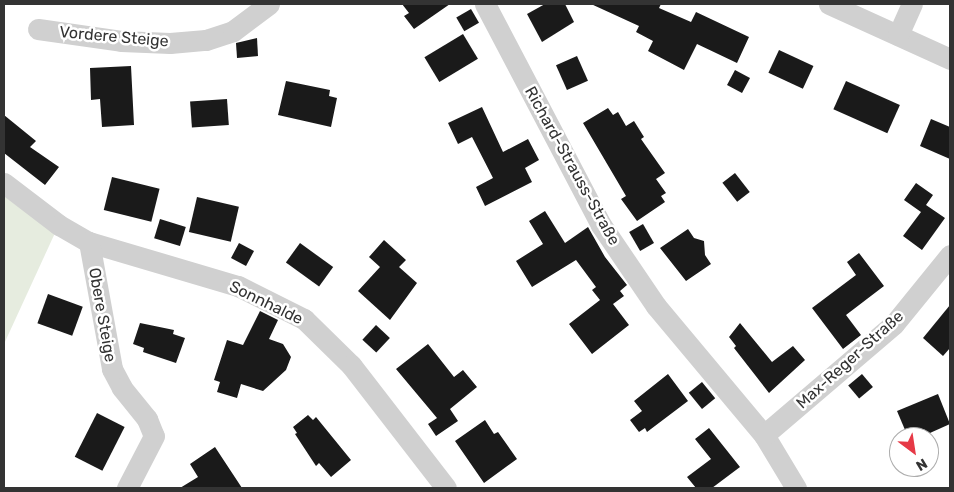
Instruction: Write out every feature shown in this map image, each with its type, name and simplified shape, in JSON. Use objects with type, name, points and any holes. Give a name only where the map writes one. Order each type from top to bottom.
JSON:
[{"type":"street","name":"Vordere Steige","points":[[38,29],[121,41],[170,43],[206,40],[233,31],[269,4]]},
{"type":"street","name":"Richard-Strauss-Straße","points":[[485,4],[601,225],[656,306],[764,435],[796,488]]},
{"type":"street","points":[[829,4],[950,59]]},
{"type":"street","points":[[898,35],[912,4]]},
{"type":"street","name":"Sonnhalde","points":[[4,183],[59,226],[89,242],[238,286],[304,319],[351,365],[446,488]]},
{"type":"street","name":"Obere Steige","points":[[89,242],[112,369],[122,388],[147,419],[154,436],[126,488]]},
{"type":"street","name":"Max-Reger-Straße","points":[[764,435],[894,324],[950,255]]},
{"type":"shaded area","points":[[4,196],[55,233],[4,344]]},
{"type":"building","points":[[402,4],[450,4],[414,29],[404,16],[409,13]]},
{"type":"building","points":[[545,4],[565,4],[574,22],[542,42],[527,14]]},
{"type":"building","points":[[591,4],[661,4],[659,8],[691,22],[696,12],[749,37],[737,63],[697,44],[684,70],[648,51],[653,41],[636,32],[639,26]]},
{"type":"building","points":[[471,9],[479,23],[464,31],[456,18]]},
{"type":"building","points":[[463,34],[478,59],[439,82],[424,57]]},
{"type":"building","points":[[257,38],[258,56],[237,58],[236,43]]},
{"type":"building","points":[[779,50],[813,66],[803,89],[768,73]]},
{"type":"building","points":[[577,56],[588,81],[567,90],[556,65]]},
{"type":"building","points":[[131,66],[134,125],[102,127],[100,99],[91,100],[90,68]]},
{"type":"building","points":[[735,70],[750,78],[742,93],[727,85]]},
{"type":"building","points":[[286,81],[330,90],[329,96],[337,98],[331,127],[278,115]]},
{"type":"building","points":[[846,81],[900,105],[887,133],[833,109]]},
{"type":"building","points":[[227,99],[229,125],[192,128],[190,102]]},
{"type":"building","points":[[482,107],[503,152],[528,139],[539,160],[525,168],[532,182],[485,206],[476,187],[493,178],[472,137],[458,144],[448,123]]},
{"type":"building","points":[[608,108],[613,115],[618,112],[626,126],[634,121],[644,137],[641,139],[665,173],[656,179],[666,193],[661,196],[665,202],[637,221],[621,199],[626,196],[583,123]]},
{"type":"building","points":[[4,115],[36,141],[30,147],[59,167],[45,185],[4,153]]},
{"type":"building","points":[[931,119],[950,127],[950,159],[920,146]]},
{"type":"building","points":[[735,173],[750,192],[737,202],[722,183]]},
{"type":"building","points":[[112,177],[160,189],[151,222],[104,210]]},
{"type":"building","points":[[916,183],[933,195],[926,205],[945,218],[922,250],[903,236],[921,212],[904,200]]},
{"type":"building","points":[[197,197],[239,207],[231,242],[189,232]]},
{"type":"building","points":[[545,211],[565,243],[588,227],[605,257],[627,285],[620,291],[624,296],[613,304],[629,325],[592,354],[569,324],[600,300],[592,290],[596,287],[576,260],[532,287],[516,261],[543,244],[529,221]]},
{"type":"building","points":[[160,219],[186,227],[180,246],[154,238]]},
{"type":"building","points":[[643,224],[654,243],[640,251],[629,232]]},
{"type":"building","points":[[688,229],[694,238],[704,241],[705,255],[711,264],[686,281],[660,248]]},
{"type":"building","points":[[384,240],[406,260],[399,267],[417,283],[390,320],[358,291],[380,267],[369,257]]},
{"type":"building","points":[[239,243],[254,251],[246,266],[231,258]]},
{"type":"building","points":[[300,243],[333,267],[319,287],[286,262]]},
{"type":"building","points":[[859,253],[884,286],[846,315],[861,335],[843,349],[812,308],[856,275],[847,262]]},
{"type":"building","points":[[48,294],[83,307],[72,336],[37,323]]},
{"type":"building","points":[[950,305],[950,348],[943,356],[923,338]]},
{"type":"building","points":[[260,311],[278,320],[269,339],[283,344],[291,357],[286,370],[263,391],[241,384],[237,398],[217,392],[220,382],[214,380],[227,340],[243,345]]},
{"type":"building","points":[[140,323],[174,330],[173,334],[185,338],[176,363],[143,352],[144,348],[133,344]]},
{"type":"building","points":[[740,323],[772,362],[793,346],[805,360],[769,393],[734,348],[736,346],[729,337]]},
{"type":"building","points":[[376,325],[390,338],[376,353],[362,340]]},
{"type":"building","points":[[428,344],[454,377],[463,370],[477,387],[450,409],[458,421],[436,436],[428,424],[437,418],[396,369]]},
{"type":"building","points":[[668,374],[688,401],[647,432],[645,428],[639,432],[630,420],[642,411],[634,401]]},
{"type":"building","points":[[862,374],[873,387],[859,399],[848,386]]},
{"type":"building","points":[[702,382],[715,398],[702,409],[689,393]]},
{"type":"building","points":[[938,394],[950,424],[939,429],[939,427],[904,427],[897,411]]},
{"type":"building","points":[[97,413],[125,427],[102,471],[75,457]]},
{"type":"building","points":[[308,415],[313,420],[316,417],[351,460],[331,477],[319,463],[316,466],[295,434],[297,433],[293,427]]},
{"type":"building","points":[[485,420],[494,434],[498,432],[517,459],[484,483],[455,441]]},
{"type":"building","points":[[709,428],[740,467],[712,488],[696,488],[687,477],[711,459],[695,439]]},
{"type":"building","points":[[215,447],[242,488],[180,488],[198,477],[190,464]]}]
